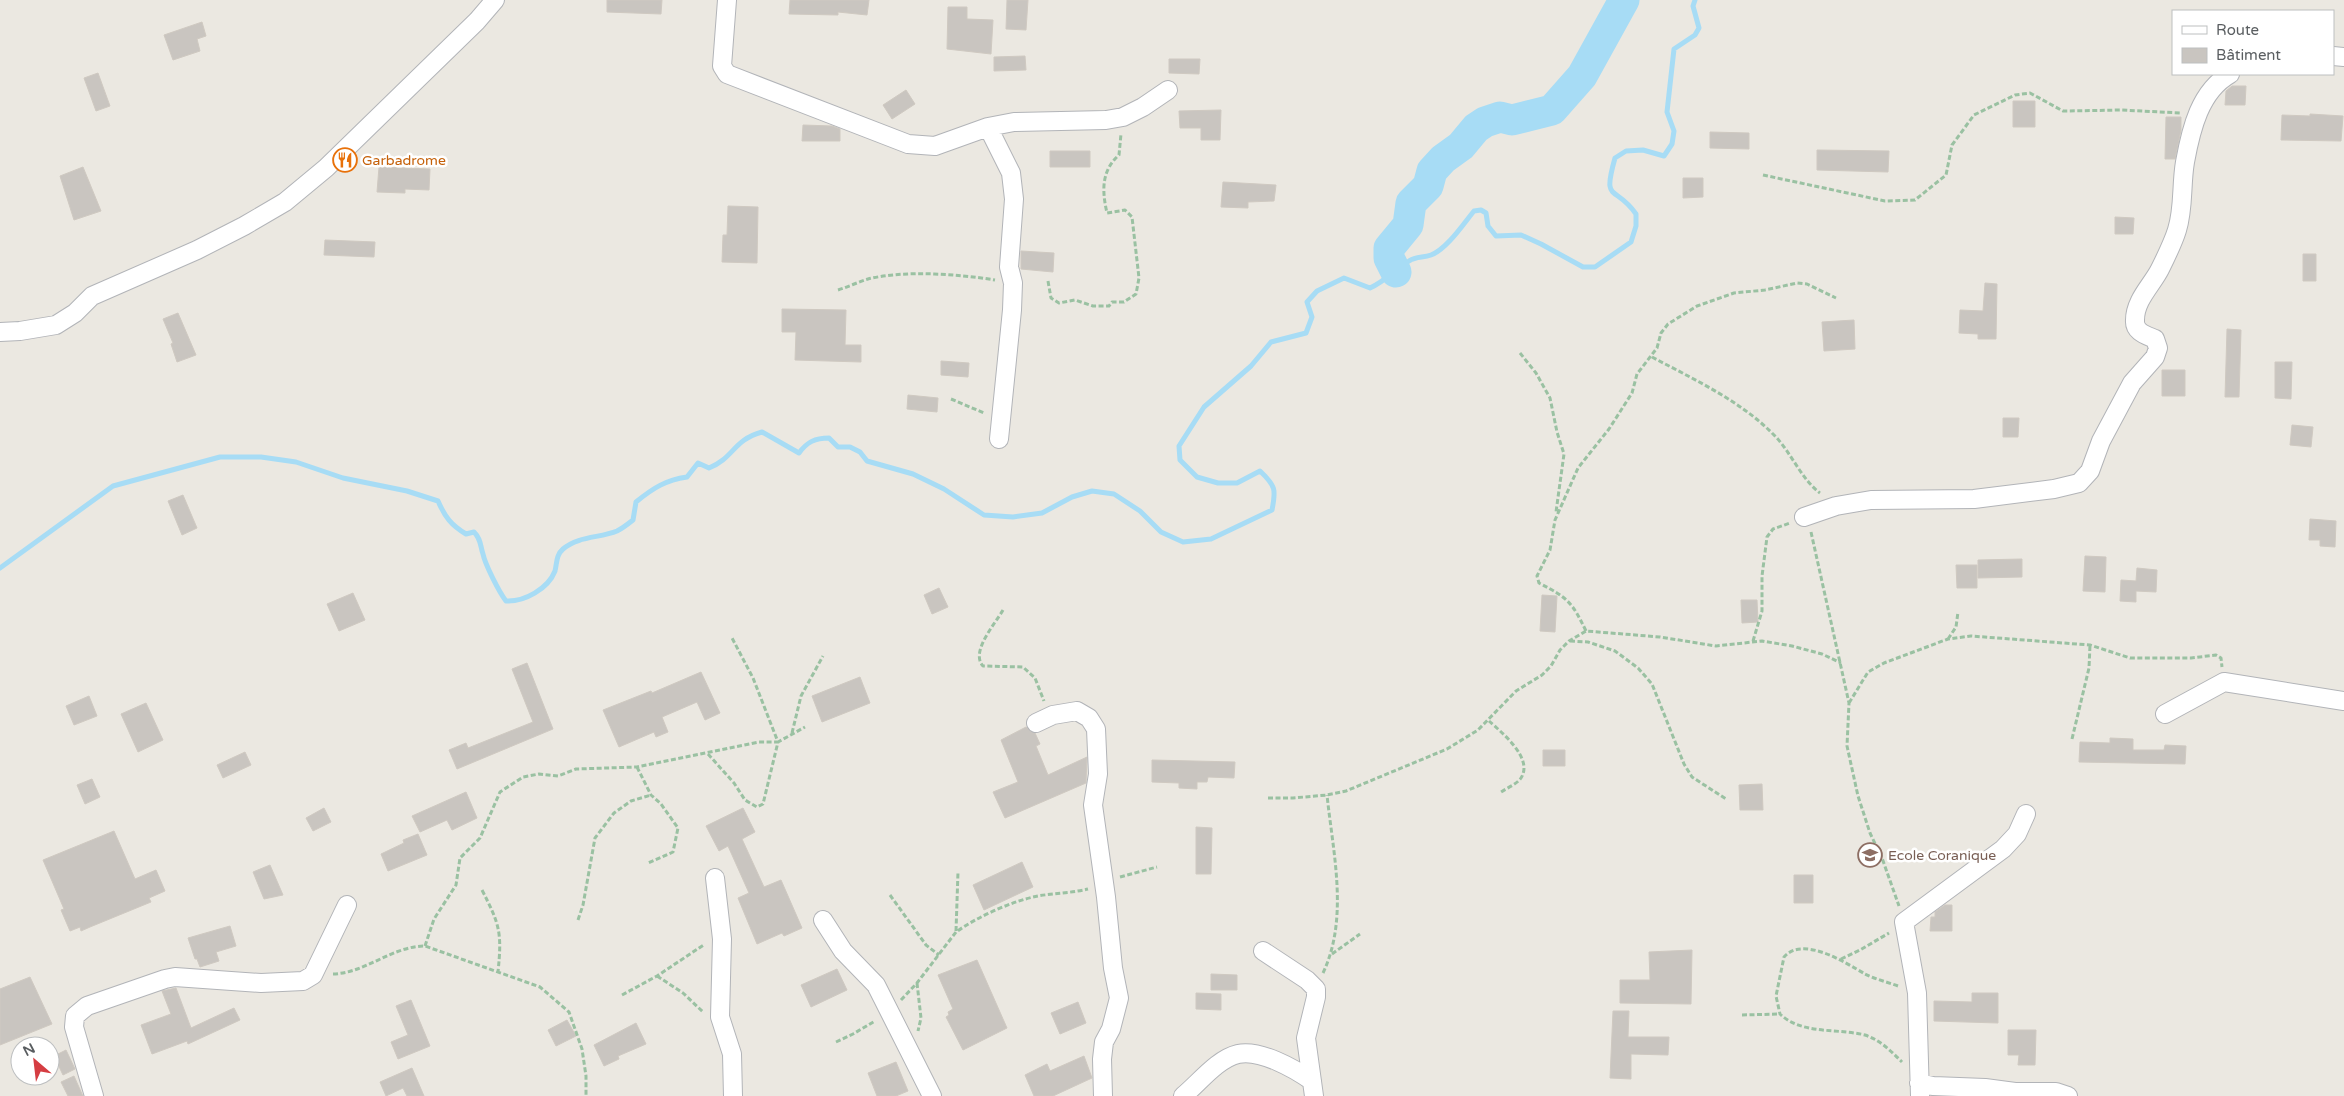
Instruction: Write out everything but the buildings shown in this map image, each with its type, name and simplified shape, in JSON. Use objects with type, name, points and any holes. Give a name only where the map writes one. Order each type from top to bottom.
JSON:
[{"type":"street","points":[[0,332],[20,332],[56,325],[75,312],[92,296],[197,250],[244,226],[284,202],[326,168],[477,21],[495,0]]},
{"type":"street","points":[[728,0],[722,66],[727,74],[908,144],[935,146],[988,127],[1014,122],[1106,120],[1123,117],[1150,103],[1168,90]]},
{"type":"street","points":[[1804,517],[1836,506],[1871,500],[1974,499],[2054,489],[2079,483],[2090,471],[2101,441],[2132,383],[2155,357],[2158,348],[2155,339],[2135,327],[2134,318],[2140,300],[2160,270],[2177,230],[2183,195],[2185,163],[2197,114],[2208,92],[2221,79],[2228,75]]},
{"type":"street","points":[[988,127],[1011,173],[1014,200],[1009,267],[1013,283],[1012,310],[999,439]]},
{"type":"street","points":[[2165,714],[2224,682],[2344,701]]},
{"type":"street","points":[[1036,724],[1053,715],[1077,711],[1089,718],[1096,729],[1098,774],[1093,805],[1106,897],[1113,968],[1119,998],[1111,1029],[1104,1042],[1102,1059],[1103,1096]]},
{"type":"street","points":[[2026,814],[2017,834],[2003,848],[1904,922],[1917,993],[1919,1090],[1933,1086],[1985,1088],[2014,1092],[2056,1092],[2068,1096]]},
{"type":"street","points":[[715,878],[722,939],[720,1017],[732,1054],[732,1096]]},
{"type":"street","points":[[94,1096],[74,1027],[75,1016],[87,1006],[175,977],[261,982],[304,981],[313,975],[347,905]]},
{"type":"street","points":[[823,920],[843,951],[876,985],[932,1096]]},
{"type":"street","points":[[1262,951],[1279,960],[1316,989],[1316,997],[1306,1038],[1313,1089]]},
{"type":"street","points":[[1183,1096],[1210,1072],[1237,1054],[1249,1053],[1290,1066],[1313,1089]]},
{"type":"path","points":[[1763,175],[1885,201],[1916,200],[1946,175],[1952,145],[1974,115],[2016,95],[2030,93],[2063,111],[2122,110],[2197,114]]},
{"type":"path","points":[[1048,281],[1051,298],[1059,303],[1075,300],[1093,306],[1109,306],[1112,302],[1124,302],[1136,294],[1139,278],[1132,216],[1125,210],[1107,213],[1104,198],[1104,177],[1111,162],[1119,155],[1123,117]]},
{"type":"path","points":[[838,290],[867,279],[902,274],[967,276],[1013,283]]},
{"type":"path","points":[[1555,520],[1578,468],[1609,429],[1632,392],[1637,374],[1652,357],[1657,348],[1661,333],[1668,324],[1711,299],[1734,292],[1765,290],[1797,283],[1807,284],[1836,298]]},
{"type":"path","points":[[1520,353],[1536,373],[1550,398],[1556,432],[1564,454],[1550,550],[1537,576],[1539,583],[1560,593],[1566,599],[1578,615],[1586,632]]},
{"type":"path","points":[[1652,357],[1733,402],[1772,433],[1798,465],[1811,487],[1836,506]]},
{"type":"path","points":[[951,399],[989,414]]},
{"type":"path","points":[[1753,641],[1762,611],[1762,576],[1767,537],[1773,529],[1804,517],[1813,535],[1842,663],[1849,703],[1847,746],[1858,796],[1904,922],[1882,938],[1840,959]]},
{"type":"path","points":[[1003,610],[982,643],[978,657],[979,662],[983,666],[1023,667],[1035,678],[1053,715]]},
{"type":"path","points":[[1948,640],[1956,627],[1958,612]]},
{"type":"path","points":[[1268,798],[1327,795],[1346,791],[1447,749],[1470,736],[1489,721],[1516,691],[1542,675],[1551,666],[1560,650],[1569,641],[1586,632],[1660,637],[1716,646],[1753,641],[1792,646],[1822,654],[1842,663]]},
{"type":"path","points":[[708,754],[734,783],[745,800],[756,807],[763,804],[778,742],[753,678],[731,636]]},
{"type":"path","points":[[1849,703],[1868,672],[1903,655],[1948,640],[1971,636],[2090,645],[2130,658],[2191,658],[2216,655],[2221,658],[2224,682]]},
{"type":"path","points":[[1569,641],[1588,642],[1615,651],[1638,668],[1652,684],[1692,777],[1726,799]]},
{"type":"path","points":[[2072,739],[2089,668],[2090,645]]},
{"type":"path","points":[[792,734],[802,696],[823,656]]},
{"type":"path","points":[[1489,721],[1505,735],[1522,757],[1523,773],[1520,779],[1501,792]]},
{"type":"path","points":[[425,946],[434,919],[456,885],[460,858],[480,838],[500,792],[522,777],[539,774],[558,776],[576,769],[637,767],[708,754],[759,742],[778,742],[804,727]]},
{"type":"path","points":[[637,767],[652,794],[678,828],[673,852],[648,864]]},
{"type":"path","points":[[578,920],[583,905],[595,838],[614,813],[631,802],[652,794]]},
{"type":"path","points":[[1316,989],[1332,954],[1336,929],[1337,906],[1327,795]]},
{"type":"path","points":[[956,932],[958,872]]},
{"type":"path","points":[[482,890],[493,911],[500,931],[498,972]]},
{"type":"path","points":[[836,1042],[853,1034],[890,1010],[917,982],[956,932],[964,926],[1015,902],[1039,896],[1062,894]]},
{"type":"path","points":[[890,895],[926,946],[939,955]]},
{"type":"path","points":[[1332,954],[1360,934]]},
{"type":"path","points":[[622,994],[657,976],[708,942],[722,939]]},
{"type":"path","points":[[313,975],[345,974],[404,948],[425,946],[540,987],[569,1012],[582,1049],[586,1076],[586,1096]]},
{"type":"path","points":[[1780,1014],[1776,996],[1781,964],[1787,953],[1802,949],[1840,959],[1866,974],[1917,993]]},
{"type":"path","points":[[657,976],[683,993],[704,1014],[720,1017]]},
{"type":"path","points":[[908,1051],[918,1031],[921,1018],[917,982]]},
{"type":"path","points":[[1742,1015],[1780,1014],[1796,1025],[1864,1035],[1883,1044],[1902,1062],[1919,1090]]},
{"type":"waterway","points":[[1396,272],[1389,258],[1389,248],[1408,225],[1411,203],[1428,186],[1432,171],[1443,159],[1461,146],[1476,128],[1485,122],[1500,117],[1512,120],[1552,110],[1582,76],[1624,0]]},
{"type":"waterway","points":[[0,568],[113,486],[220,457],[261,457],[296,462],[343,478],[407,491],[438,501],[452,524],[466,534],[474,532],[479,540],[486,564],[500,591],[506,601],[513,601],[528,597],[547,583],[555,571],[557,559],[563,549],[582,539],[619,530],[633,520],[636,502],[648,493],[660,485],[687,477],[698,463],[709,468],[717,464],[739,444],[752,435],[762,432],[799,453],[812,441],[829,438],[838,447],[850,447],[860,452],[867,461],[913,474],[944,489],[984,515],[1013,517],[1042,513],[1072,497],[1092,491],[1114,494],[1140,511],[1161,532],[1183,542],[1211,539],[1272,510],[1274,489],[1260,471],[1237,483],[1218,483],[1197,477],[1180,460],[1179,446],[1204,407],[1251,366],[1271,342],[1306,333],[1312,317],[1307,302],[1317,291],[1344,278],[1370,288],[1412,259],[1437,252],[1455,235],[1474,211],[1481,210],[1486,213],[1488,226],[1496,236],[1521,235],[1583,267],[1595,267],[1631,242],[1636,226],[1636,214],[1610,188],[1611,172],[1615,158],[1626,151],[1643,150],[1664,156],[1672,144],[1674,131],[1667,112],[1674,49],[1695,35],[1699,28],[1693,6],[1695,0]]},
{"type":"place","name":"Garbadrome","points":[[345,160]]},
{"type":"place","name":"Ecole Coranique","points":[[1870,855]]}]
